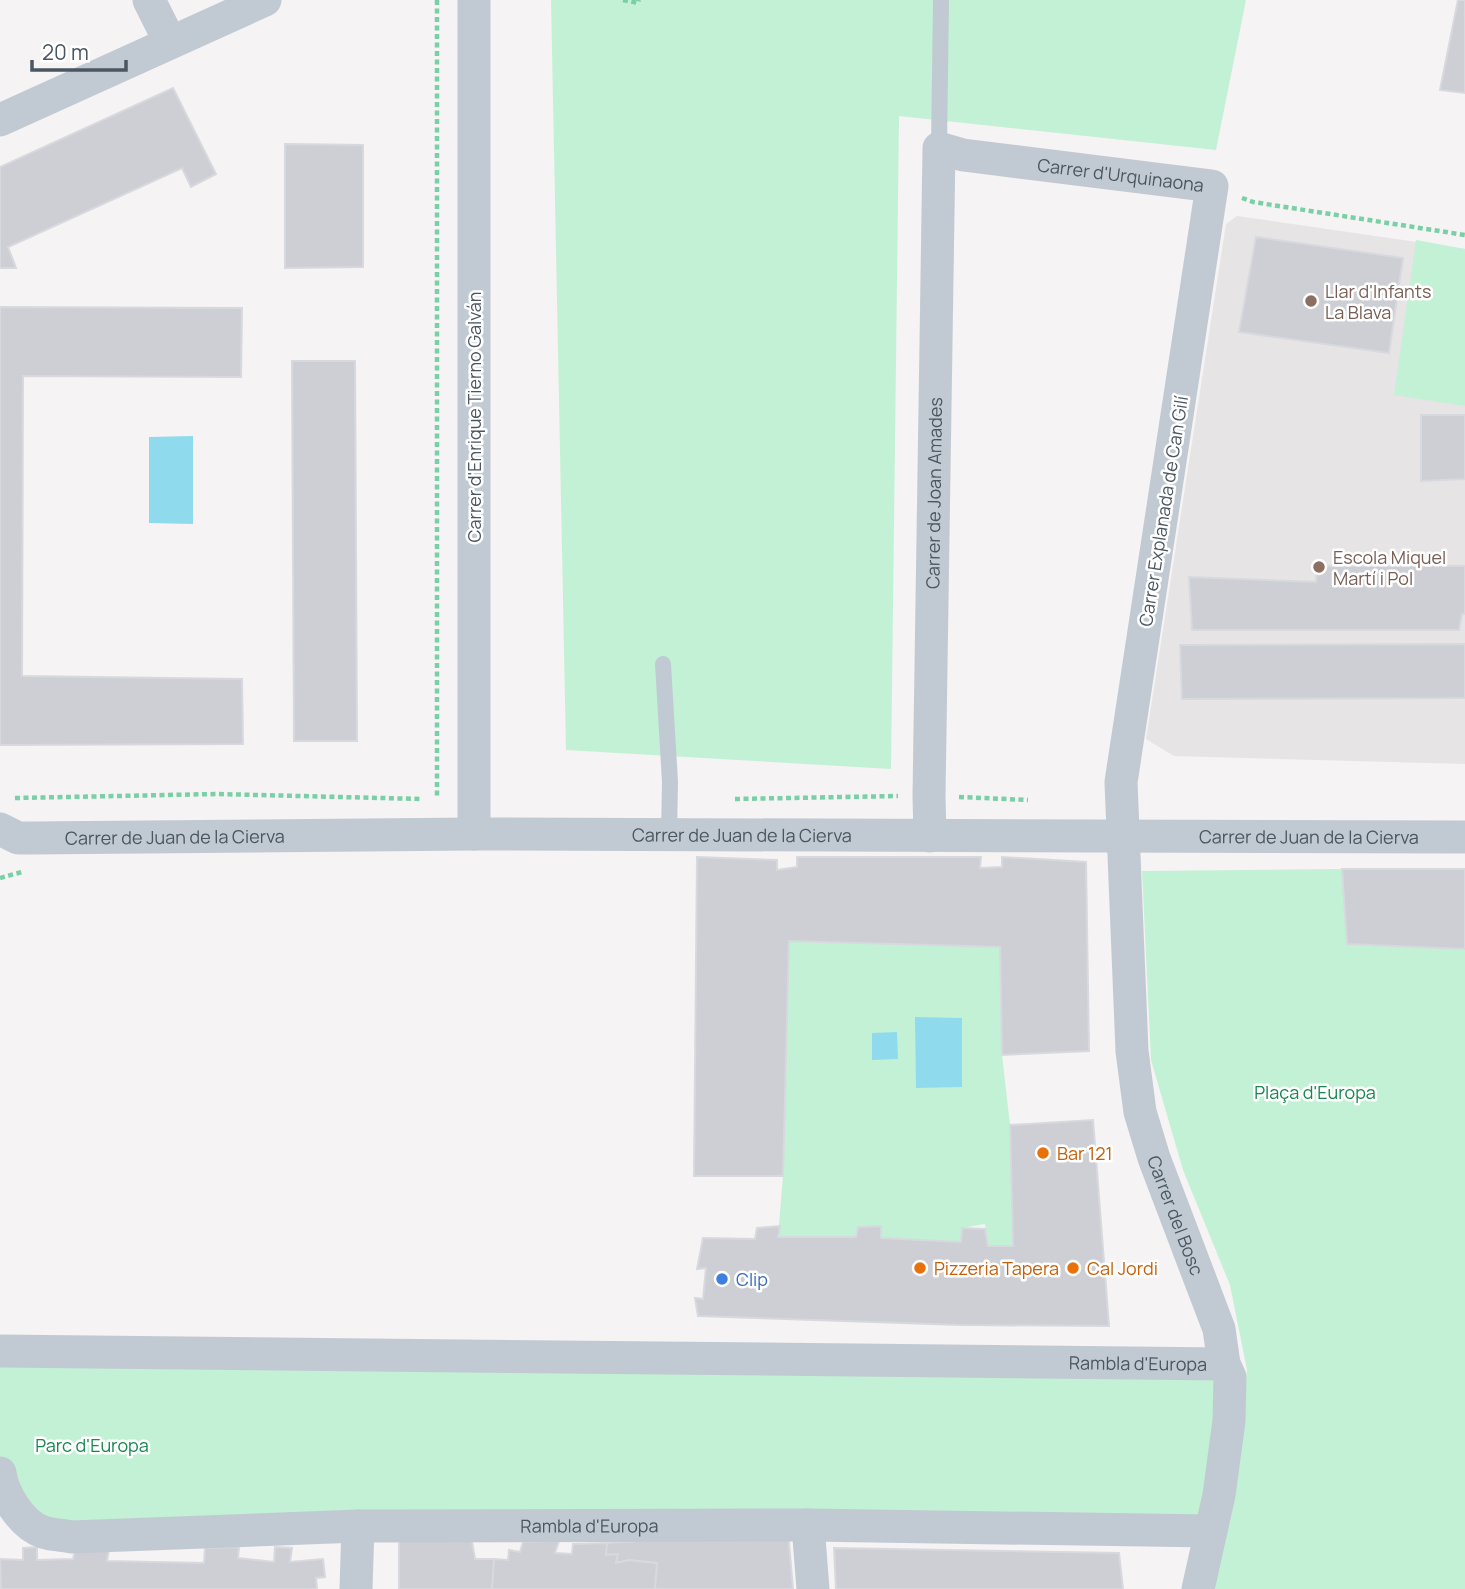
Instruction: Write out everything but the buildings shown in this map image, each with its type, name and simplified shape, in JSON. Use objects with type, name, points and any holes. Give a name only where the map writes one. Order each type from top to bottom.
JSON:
[{"type":"street","points":[[149,0],[170,42]]},
{"type":"street","points":[[0,120],[265,0]]},
{"type":"street","name":"Carrer d'Enrique Tierno Galván","points":[[474,0],[474,834]]},
{"type":"street","name":"Carrer d'Urquinaona","points":[[939,148],[963,155],[1212,186]]},
{"type":"street","name":"Carrer de Joan Amades","points":[[930,836],[939,148]]},
{"type":"street","name":"Carrer Explanada de Can Gilí","points":[[1122,837],[1121,782],[1212,186]]},
{"type":"street","name":"Carrer de Juan de la Cierva","points":[[6,838],[474,834],[1465,837]]},
{"type":"street","name":"Carrer del Bosc","points":[[1122,837],[1126,866],[1132,1051],[1140,1112],[1154,1158],[1219,1329],[1224,1364],[1230,1377],[1229,1421],[1219,1495],[1198,1589]]},
{"type":"street","name":"Rambla d'Europa","points":[[0,1351],[1224,1364]]},
{"type":"street","name":"Rambla d'Europa","points":[[0,1473],[1,1481],[18,1513],[40,1531],[71,1537],[358,1526],[808,1525],[1211,1531]]},
{"type":"street","points":[[808,1525],[813,1589]]},
{"type":"street","points":[[356,1589],[358,1526]]},
{"type":"lane","points":[[939,148],[941,0]]},
{"type":"lane","points":[[663,664],[670,782],[669,835]]},
{"type":"path","points":[[437,0],[438,799]]},
{"type":"path","points":[[623,0],[638,3],[639,0]]},
{"type":"path","name":"Carrer d'Urquinaona","points":[[1212,186],[1253,202],[1465,235]]},
{"type":"path","points":[[19,799],[217,794],[418,799]]},
{"type":"shaded area","name":"Escola Miquel Martí i Pol","points":[[1237,216],[1465,249],[1465,764],[1174,756],[1146,739],[1226,224]]},
{"type":"green space","points":[[551,0],[1246,0],[1216,150],[899,116],[891,769],[566,750]]},
{"type":"green space","points":[[1416,240],[1465,249],[1465,406],[1394,395]]},
{"type":"green space","name":"Plaça d'Europa","points":[[1342,869],[1348,944],[1465,949],[1465,1589],[1210,1589],[1247,1370],[1230,1285],[1183,1170],[1151,1060],[1142,871]]},
{"type":"green space","points":[[789,941],[1000,947],[1002,1055],[1010,1125],[1013,1246],[988,1246],[985,1224],[962,1228],[961,1242],[881,1238],[881,1226],[858,1227],[856,1237],[778,1237],[783,1176]]},
{"type":"green space","name":"Parc d'Europa","points":[[0,1351],[1224,1364],[1214,1515],[40,1531],[0,1473]]},
{"type":"water","points":[[193,436],[193,524],[149,523],[149,437]]},
{"type":"water","points":[[915,1017],[962,1018],[962,1087],[916,1088]]},
{"type":"water","points":[[897,1032],[898,1059],[872,1060],[872,1033]]},
{"type":"place","name":"Llar d'Infants La Blava","points":[[1311,301]]},
{"type":"place","name":"Escola Miquel Martí i Pol","points":[[1319,567]]},
{"type":"place","name":"Bar 121","points":[[1043,1153]]},
{"type":"place","name":"Pizzeria Tapera","points":[[920,1268]]},
{"type":"place","name":"Cal Jordi","points":[[1073,1268]]},
{"type":"place","name":"Clip","points":[[722,1279]]}]
